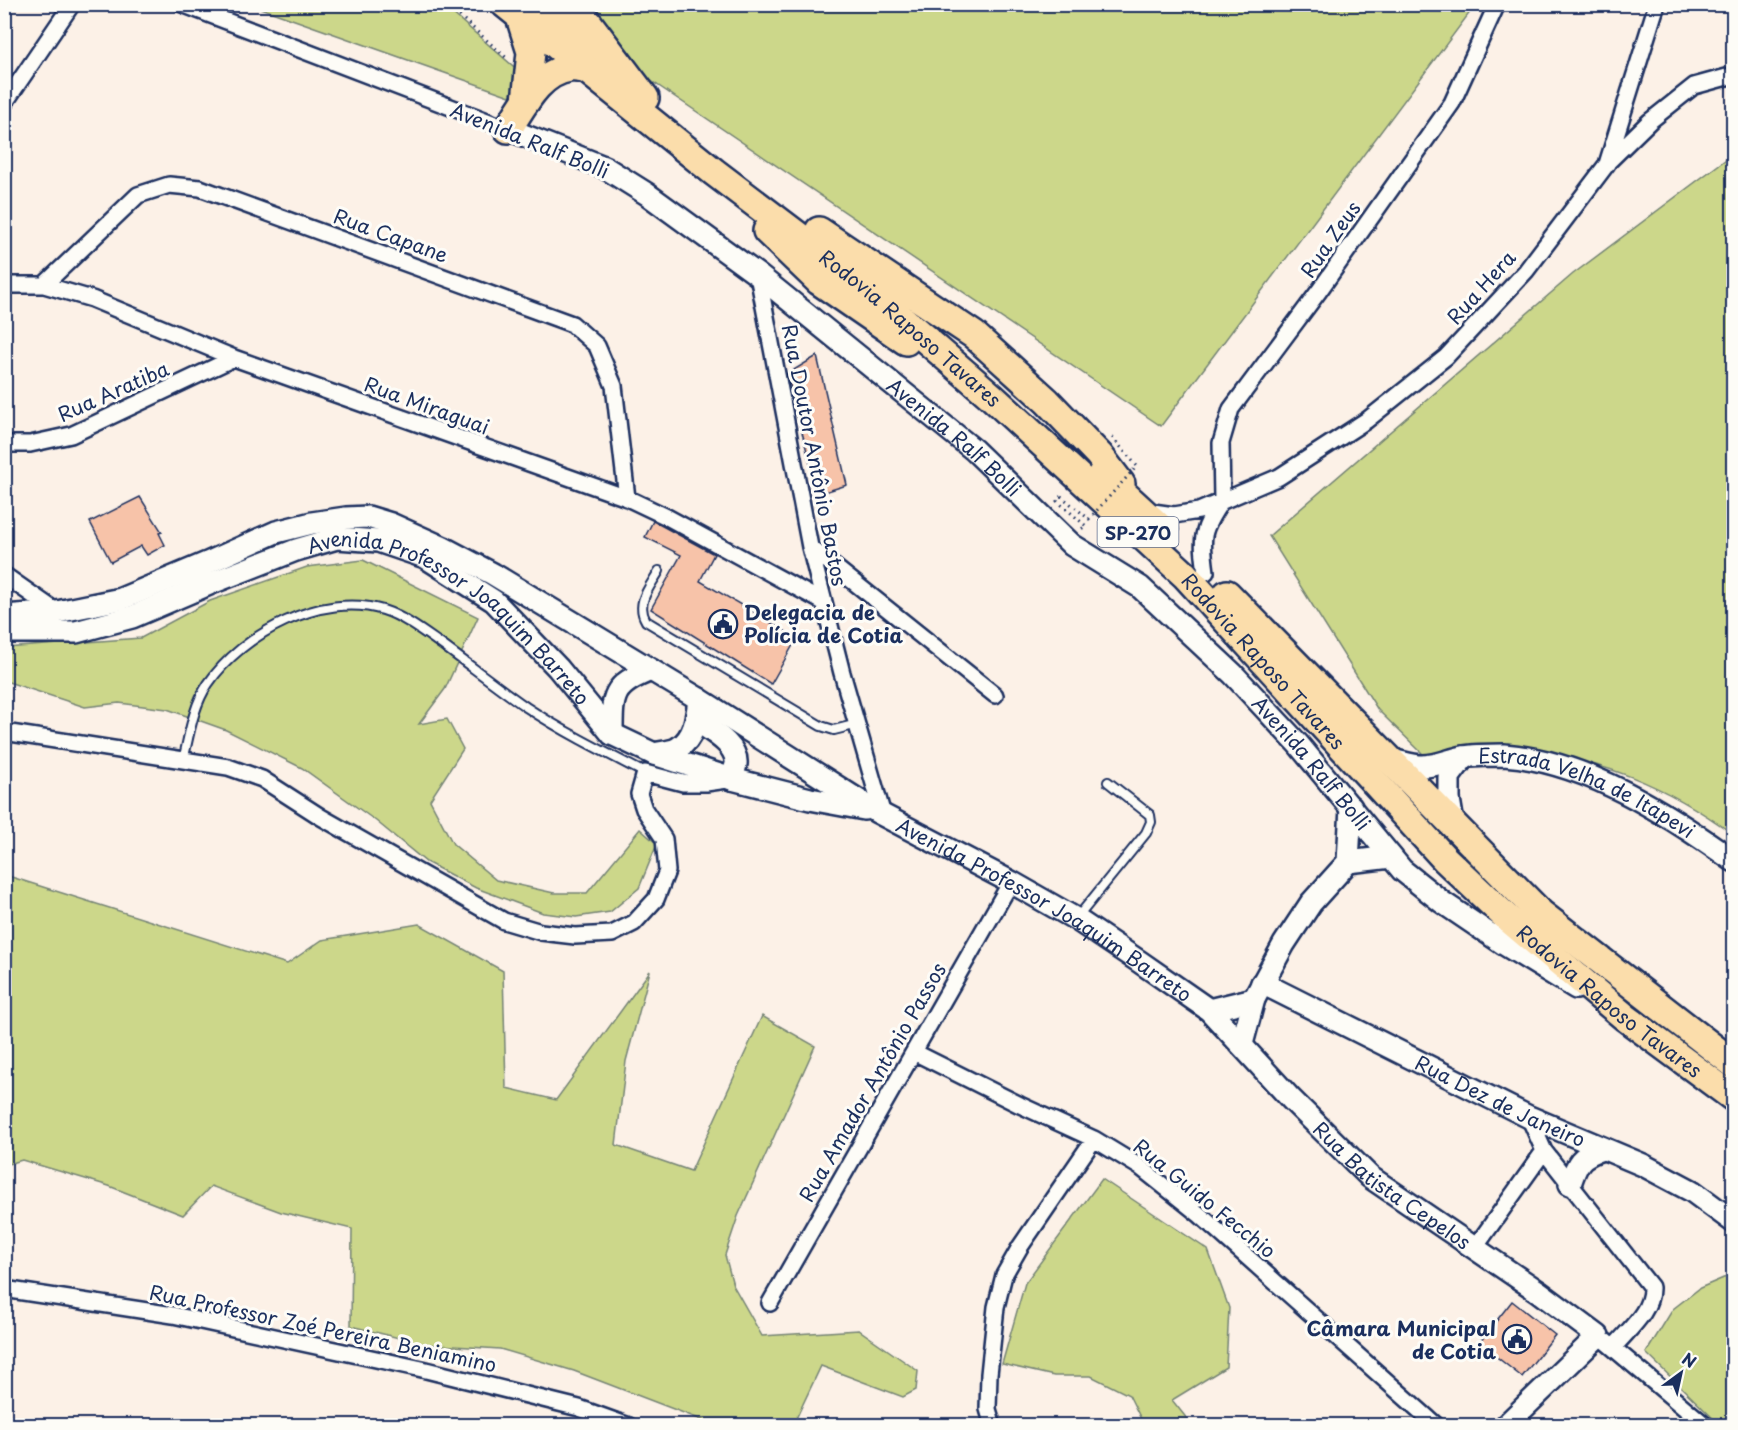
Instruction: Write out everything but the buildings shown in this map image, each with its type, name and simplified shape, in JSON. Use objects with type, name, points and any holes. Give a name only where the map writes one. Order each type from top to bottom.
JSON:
[{"type":"highway","points":[[574,4],[645,98]]},
{"type":"highway","points":[[508,129],[528,89],[531,52],[522,9]]},
{"type":"highway","points":[[522,9],[588,70]]},
{"type":"highway","name":"Rodovia Raposo Tavares","points":[[522,9],[645,98],[815,228],[899,297],[1138,506],[1392,760],[1541,914],[1734,1064]]},
{"type":"highway","points":[[528,89],[539,84],[555,71],[572,67],[588,70]]},
{"type":"highway","name":"Rodovia Raposo Tavares","points":[[588,70],[714,172],[761,224],[819,281],[871,318],[991,396],[1185,575],[1445,859],[1505,916],[1626,1018],[1734,1098]]},
{"type":"main road","name":"Avenida Ralf Bolli","points":[[508,129],[604,167],[647,194],[758,274],[974,450],[1072,545],[1140,587],[1233,674],[1298,744],[1402,870],[1442,902],[1504,944],[1626,1018]]},
{"type":"main road","name":"Avenida Professor Joaquim Barreto","points":[[4,616],[57,612],[122,599],[276,532],[312,523],[368,517],[391,524],[483,569],[699,699],[880,814],[1011,882],[1076,920],[1209,1010]]},
{"type":"main road","name":"Avenida Professor Joaquim Barreto","points":[[4,632],[76,632],[132,617],[220,579],[296,550],[337,538],[378,541],[425,556],[494,601],[558,668],[612,734],[650,764],[732,779],[880,814]]},
{"type":"main road","points":[[612,734],[612,704],[618,689],[631,678],[651,670]]},
{"type":"main road","points":[[650,764],[678,748],[690,736],[697,721],[699,699]]},
{"type":"main road","points":[[697,721],[721,738],[733,751],[736,762],[732,779]]},
{"type":"main road","name":"Estrada Velha de Itapevi","points":[[1392,760],[1421,766],[1437,765],[1464,757],[1503,755],[1539,761],[1599,780],[1685,827],[1734,861]]},
{"type":"main road","name":"Estrada Velha de Itapevi","points":[[1453,823],[1449,799],[1449,777],[1464,757]]},
{"type":"main road","points":[[1242,1044],[1258,991],[1284,944],[1311,903],[1348,862],[1351,807]]},
{"type":"main road","points":[[1348,862],[1391,857]]},
{"type":"main road","points":[[1209,1010],[1258,991]]},
{"type":"main road","name":"Rua Dez de Janeiro","points":[[1258,991],[1530,1117],[1642,1166],[1692,1191],[1734,1222]]},
{"type":"main road","name":"Rua Batista Cepelos","points":[[1209,1010],[1291,1099],[1370,1178],[1539,1292],[1606,1341]]},
{"type":"main road","points":[[1570,1184],[1576,1165],[1588,1154],[1602,1149]]},
{"type":"main road","points":[[1505,1425],[1606,1341]]},
{"type":"street","points":[[4,104],[72,4]]},
{"type":"street","name":"Avenida Ralf Bolli","points":[[182,4],[508,129]]},
{"type":"street","name":"Rua Zeus","points":[[1222,500],[1221,443],[1231,409],[1452,103],[1497,4]]},
{"type":"street","name":"Rua Hera","points":[[1138,506],[1174,514],[1199,511],[1279,477],[1367,420],[1446,357],[1526,271],[1607,164],[1657,4]]},
{"type":"street","points":[[1607,164],[1650,121],[1694,86],[1734,75]]},
{"type":"street","name":"Rua Capane","points":[[44,285],[138,195],[169,185],[200,188],[572,324],[597,346],[614,386],[627,498]]},
{"type":"street","name":"Rua Doutor Antônio Bastos","points":[[758,274],[810,547],[880,814]]},
{"type":"street","name":"Rua Miraguai","points":[[4,285],[44,285],[92,299],[234,358],[627,498],[667,517],[823,602]]},
{"type":"street","name":"Rua Aratiba","points":[[4,444],[30,444],[71,435],[234,358]]},
{"type":"street","points":[[1206,572],[1202,543],[1208,521],[1222,500]]},
{"type":"street","points":[[810,547],[995,695]]},
{"type":"street","points":[[4,575],[57,612]]},
{"type":"street","points":[[4,732],[183,762],[228,767],[262,779],[321,817],[504,921],[541,932],[575,936],[612,934],[634,923],[656,899],[667,871],[664,839],[644,809],[639,794],[650,764]]},
{"type":"street","name":"Rua Amador Antônio Passos","points":[[770,1303],[1011,882]]},
{"type":"street","name":"Rua Guido Fecchio","points":[[914,1052],[1094,1139],[1140,1167],[1200,1215],[1437,1425]]},
{"type":"street","points":[[1530,1117],[1544,1151],[1651,1287],[1652,1298],[1648,1307],[1606,1341],[1706,1425]]},
{"type":"street","points":[[993,1425],[988,1409],[989,1374],[996,1307],[1004,1275],[1020,1247],[1094,1139]]},
{"type":"street","points":[[1474,1249],[1544,1151]]},
{"type":"street","name":"Rua Professor Zoé Pereira Beniamino","points":[[4,1289],[173,1315],[387,1361],[579,1408],[628,1425]]},
{"type":"lane","points":[[659,571],[641,604],[641,613],[646,621],[821,726],[834,730],[858,724]]},
{"type":"lane","points":[[183,762],[195,710],[207,685],[223,664],[249,642],[282,622],[314,611],[350,605],[383,610],[416,626],[526,706],[576,738],[650,764]]},
{"type":"lane","points":[[1076,920],[1146,833],[1151,822],[1150,816],[1108,782]]},
{"type":"path","points":[[446,4],[528,89]]},
{"type":"path","points":[[1062,496],[1089,519],[1137,466],[1112,437]]},
{"type":"green space","points":[[1450,4],[1471,11],[1161,426],[647,78],[582,5]]},
{"type":"green space","points":[[252,5],[443,5],[520,72],[510,96]]},
{"type":"green space","points":[[1733,154],[1733,834],[1658,788],[1604,767],[1547,755],[1517,752],[1471,752],[1425,756],[1378,710],[1269,536],[1573,274]]},
{"type":"green space","points":[[363,560],[478,617],[445,689],[419,724],[447,719],[463,749],[430,800],[453,844],[496,880],[554,893],[587,893],[640,829],[657,844],[639,888],[610,912],[576,917],[543,913],[476,888],[426,862],[376,821],[302,768],[226,730],[167,709],[119,703],[85,707],[5,681],[5,648],[141,638],[210,601],[307,567]]},
{"type":"green space","points":[[5,875],[287,964],[322,940],[419,924],[503,971],[506,1088],[556,1100],[650,971],[626,1061],[616,1145],[691,1171],[762,1016],[815,1046],[738,1216],[725,1255],[733,1285],[762,1336],[859,1330],[918,1371],[916,1390],[903,1397],[821,1366],[793,1425],[715,1425],[574,1371],[500,1349],[423,1344],[351,1326],[352,1229],[281,1212],[211,1186],[183,1215],[109,1186],[22,1160],[5,1165]]},
{"type":"green space","points":[[1102,1179],[1208,1250],[1229,1308],[1226,1367],[1172,1400],[1192,1425],[1144,1425],[1129,1395],[1091,1376],[1054,1376],[1002,1364],[1025,1283]]},
{"type":"green space","points":[[1733,1274],[1733,1425],[1720,1425],[1646,1353],[1673,1309],[1700,1288]]},
{"type":"place","name":"Delegacia de Polícia de Cotia","points":[[723,624]]},
{"type":"place","name":"Câmara Municipal de Cotia","points":[[1517,1339]]}]
